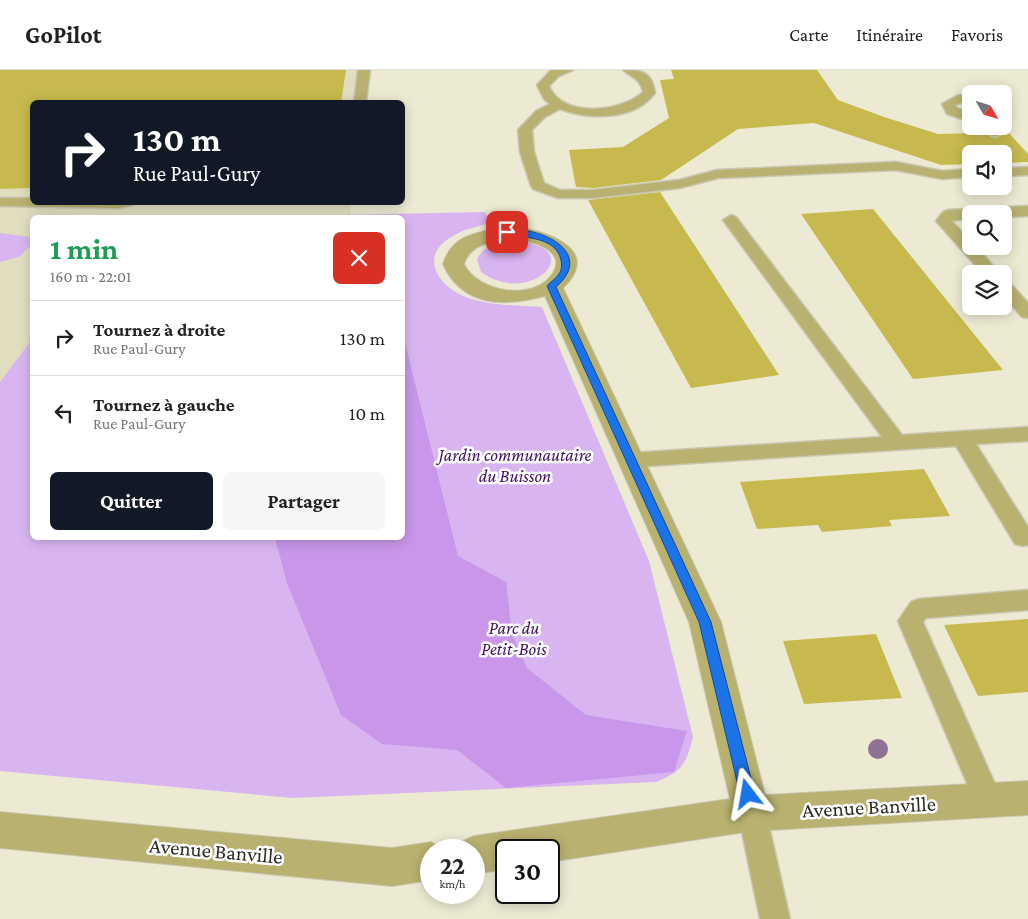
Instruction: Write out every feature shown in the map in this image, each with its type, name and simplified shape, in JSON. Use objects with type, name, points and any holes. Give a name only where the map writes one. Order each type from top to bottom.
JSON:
[{"type":"street","points":[[526,233],[543,238],[556,245],[565,255],[567,266],[562,276],[551,286],[537,293],[519,296],[482,292],[468,286],[458,278],[453,268],[454,258],[460,248],[473,240],[489,234],[526,233]]},
{"type":"street","points":[[551,286],[705,622],[752,813]]},
{"type":"street","name":"Avenue Banville","points":[[485,853],[752,813],[1028,798]]},
{"type":"street","name":"Avenue Banville","points":[[0,830],[392,867],[420,863]]},
{"type":"lane","points":[[360,100],[364,70]]},
{"type":"lane","points":[[556,71],[543,86],[549,98],[561,105],[596,112],[632,107],[644,100],[649,93],[649,85],[644,77],[629,70]]},
{"type":"lane","points":[[962,99],[958,99],[948,104],[952,111],[962,115]]},
{"type":"lane","points":[[561,105],[552,107],[537,115],[525,130],[528,152],[538,186],[558,194],[593,194],[680,184],[726,174],[896,166],[942,175],[962,174]]},
{"type":"lane","points":[[1012,171],[1026,168]]},
{"type":"lane","points":[[0,202],[30,202]]},
{"type":"lane","points":[[1012,212],[1028,211]]},
{"type":"lane","points":[[962,214],[948,215],[944,221],[962,241]]},
{"type":"lane","points":[[731,220],[897,443]]},
{"type":"lane","points":[[975,255],[984,265]]},
{"type":"lane","points":[[1012,296],[1028,313]]},
{"type":"lane","points":[[631,460],[1028,434]]},
{"type":"lane","points":[[962,439],[1023,538]]},
{"type":"lane","points":[[988,800],[910,621],[920,609],[1028,600]]},
{"type":"lane","points":[[752,813],[776,919]]},
{"type":"shaded area","points":[[0,70],[359,70],[357,100],[30,100],[30,205],[351,205],[350,215],[30,215],[30,342],[0,382]]},
{"type":"shaded area","points":[[405,343],[458,556],[506,582],[512,634],[527,668],[586,715],[687,731],[674,772],[506,788],[457,750],[382,744],[341,715],[287,583],[276,540],[405,540]]},
{"type":"green space","name":"Parc du Petit-Bois","points":[[485,212],[492,223],[461,232],[442,244],[436,252],[435,268],[438,276],[444,283],[452,290],[470,299],[501,304],[542,307],[649,561],[693,737],[682,766],[672,774],[656,782],[293,798],[0,771],[0,382],[30,342],[30,540],[405,540],[405,215],[340,215]]},
{"type":"green space","points":[[0,233],[29,237],[30,246],[19,257],[0,262]]},
{"type":"green space","points":[[511,241],[535,245],[548,252],[551,262],[546,272],[535,279],[519,283],[500,281],[481,272],[477,259],[480,254],[496,244]]},
{"type":"building","points":[[0,70],[346,70],[341,100],[30,100],[30,188],[0,189]]},
{"type":"building","points":[[671,70],[817,70],[838,100],[938,134],[989,135],[996,138],[1002,135],[1011,135],[1028,154],[1028,162],[1012,163],[1012,145],[962,145],[962,164],[941,165],[814,123],[738,129],[661,180],[593,188],[576,187],[569,150],[623,147],[669,118],[660,80],[674,79]]},
{"type":"building","points":[[660,192],[779,375],[691,388],[588,200]]},
{"type":"building","points":[[873,209],[1003,370],[913,379],[801,214]]},
{"type":"building","points":[[924,469],[950,516],[889,520],[892,526],[822,532],[818,525],[757,529],[740,482]]},
{"type":"building","points":[[1028,619],[1028,692],[978,696],[944,625]]},
{"type":"building","points":[[876,634],[902,698],[804,704],[783,641]]},
{"type":"route","points":[[507,232],[526,233],[543,238],[556,245],[565,255],[567,266],[562,276],[551,286],[705,622],[748,794]]},
{"type":"park label","name":"Jardin communautaire du Buisson","points":[[515,465]]}]
